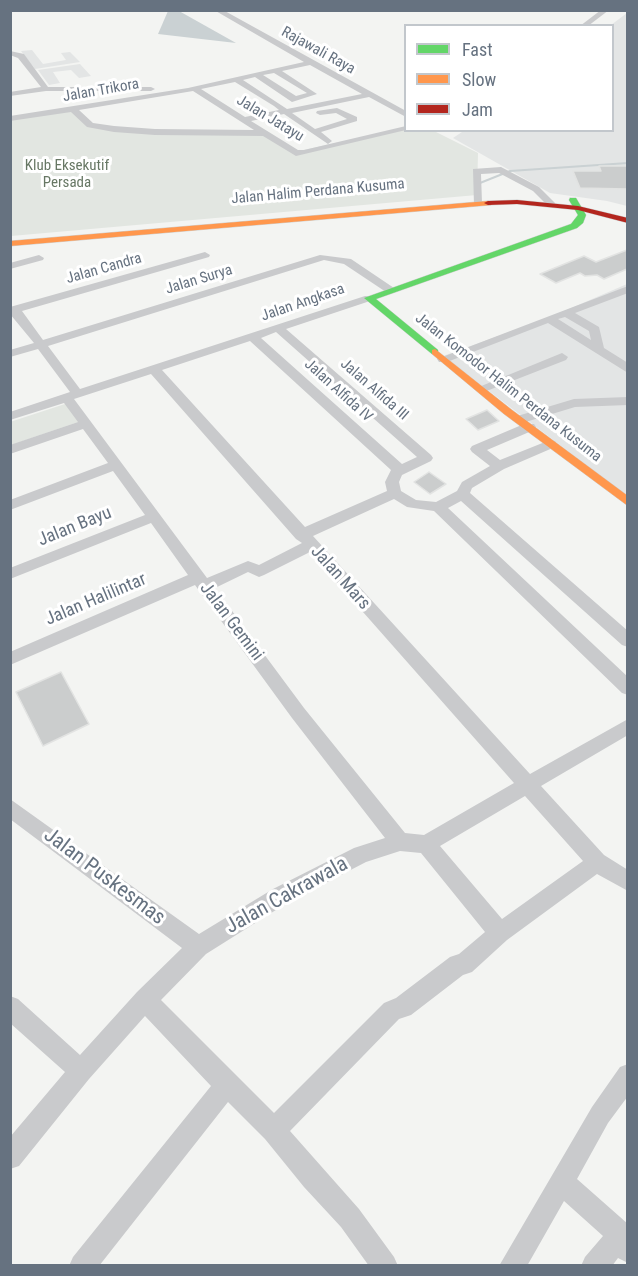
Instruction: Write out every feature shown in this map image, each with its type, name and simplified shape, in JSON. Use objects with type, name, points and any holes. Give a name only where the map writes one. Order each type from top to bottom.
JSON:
[{"type":"street","name":"Rajawali Raya","points":[[217,10],[404,114]]},
{"type":"street","points":[[585,24],[606,10]]},
{"type":"street","points":[[10,53],[21,56],[46,89]]},
{"type":"street","points":[[10,94],[46,89],[191,89],[312,62]]},
{"type":"street","points":[[275,70],[313,94],[277,104]]},
{"type":"street","points":[[255,74],[295,99]]},
{"type":"street","points":[[234,78],[277,104],[284,112],[328,141]]},
{"type":"street","name":"Jalan Trikora","points":[[10,119],[191,89]]},
{"type":"street","name":"Jalan Jatayu","points":[[191,89],[294,152],[302,153],[404,128]]},
{"type":"street","points":[[244,120],[369,94]]},
{"type":"street","points":[[74,110],[87,123],[97,126],[155,132],[264,134]]},
{"type":"street","points":[[294,119],[338,110],[354,119],[313,132]]},
{"type":"street","points":[[316,114],[353,136]]},
{"type":"street","points":[[155,132],[202,122]]},
{"type":"street","points":[[215,122],[247,133]]},
{"type":"street","points":[[477,199],[476,171],[504,172],[530,195]]},
{"type":"street","name":"Jalan Halim Perdana Kusuma","points":[[10,236],[530,195],[549,202],[601,204],[627,211]]},
{"type":"street","name":"Jalan Halim Perdana Kusuma","points":[[10,244],[477,199]]},
{"type":"street","points":[[575,204],[627,221]]},
{"type":"street","points":[[574,226],[582,219],[575,204]]},
{"type":"street","points":[[574,226],[627,228]]},
{"type":"street","name":"Jalan Angkasa","points":[[10,416],[254,337],[574,226]]},
{"type":"street","name":"Jalan Candra","points":[[13,311],[205,255]]},
{"type":"street","name":"Jalan Surya","points":[[10,354],[324,257],[332,256],[347,261],[390,290]]},
{"type":"street","points":[[10,266],[39,258]]},
{"type":"street","points":[[443,359],[627,289]]},
{"type":"street","name":"Jalan Komodor Halim Perdana Kusuma","points":[[369,298],[524,424],[627,502]]},
{"type":"street","name":"Jalan Gemini","points":[[13,311],[41,345],[73,396],[86,424],[153,517],[298,713],[400,842]]},
{"type":"street","points":[[567,313],[595,329],[598,350]]},
{"type":"street","points":[[550,319],[627,369]]},
{"type":"street","name":"Jalan Alfida III","points":[[278,328],[426,458],[400,470]]},
{"type":"street","name":"Jalan Alfida IV","points":[[254,337],[400,470]]},
{"type":"street","points":[[480,389],[562,357]]},
{"type":"street","name":"Jalan Mars","points":[[154,369],[597,862],[627,882]]},
{"type":"street","points":[[499,466],[477,449],[524,424],[574,403],[627,401]]},
{"type":"street","points":[[10,450],[86,424]]},
{"type":"street","points":[[400,470],[392,482],[395,493],[412,504],[438,507],[462,494],[466,485],[499,466],[550,444]]},
{"type":"street","points":[[10,505],[117,465]]},
{"type":"street","points":[[306,540],[395,493]]},
{"type":"street","points":[[462,494],[627,641]]},
{"type":"street","points":[[438,507],[627,688]]},
{"type":"street","name":"Jalan Bayu","points":[[10,574],[153,517]]},
{"type":"street","name":"Jalan Halilintar","points":[[10,659],[201,582],[248,566],[259,571],[306,540]]},
{"type":"street","points":[[500,933],[426,844],[627,726]]},
{"type":"street","name":"Jalan Puskesmas","points":[[10,807],[198,947]]},
{"type":"street","name":"Jalan Cakrawala","points":[[10,1157],[81,1071],[198,947],[280,896],[361,855],[400,842],[426,844]]},
{"type":"street","points":[[274,1130],[392,1011],[403,1008],[458,965],[464,964],[500,933],[597,862]]},
{"type":"street","points":[[146,1000],[227,1085],[274,1130],[313,1178],[350,1218],[385,1266]]},
{"type":"street","points":[[10,1007],[81,1071]]},
{"type":"street","points":[[519,1261],[561,1182],[600,1115],[627,1075]]},
{"type":"street","points":[[82,1266],[227,1085]]},
{"type":"street","points":[[561,1182],[624,1243],[594,1266]]},
{"type":"shaded area","points":[[168,11],[179,11],[236,43],[158,34]]},
{"type":"shaded area","points":[[627,13],[627,206],[550,193],[453,138],[462,132],[614,132],[612,24]]},
{"type":"shaded area","points":[[32,50],[43,64],[66,60],[61,53],[70,52],[80,62],[35,69],[21,51]]},
{"type":"shaded area","points":[[80,64],[91,76],[79,78],[71,70],[53,72],[60,83],[49,85],[38,70]]},
{"type":"shaded area","points":[[627,284],[627,496],[443,356],[548,318]]},
{"type":"green space","name":"Klub Eksekutif Persada","points":[[74,110],[90,125],[114,129],[264,133],[294,152],[404,128],[404,132],[436,132],[478,153],[477,195],[11,236],[10,119]]},
{"type":"green space","points":[[68,403],[81,421],[11,445],[10,422]]},
{"type":"building","points":[[599,166],[627,166],[627,189],[580,188],[573,171],[601,171]]},
{"type":"building","points":[[627,250],[627,269],[604,279],[597,275],[585,276],[580,273],[556,283],[540,274],[584,256],[596,262]]},
{"type":"building","points":[[487,410],[499,421],[478,430],[466,419]]},
{"type":"building","points":[[429,472],[446,484],[430,494],[414,482]]},
{"type":"building","points":[[61,672],[89,724],[43,746],[16,692]]},
{"type":"waterway","points":[[480,183],[510,171],[628,163]]},
{"type":"traffic: fast","points":[[435,352],[369,298],[574,226],[580,221],[582,215],[573,200]]},
{"type":"traffic: slow","points":[[10,244],[488,203]]},
{"type":"traffic: slow","points":[[435,352],[508,412],[628,502]]},
{"type":"traffic: jam","points":[[488,203],[517,202],[578,208],[628,221]]}]
